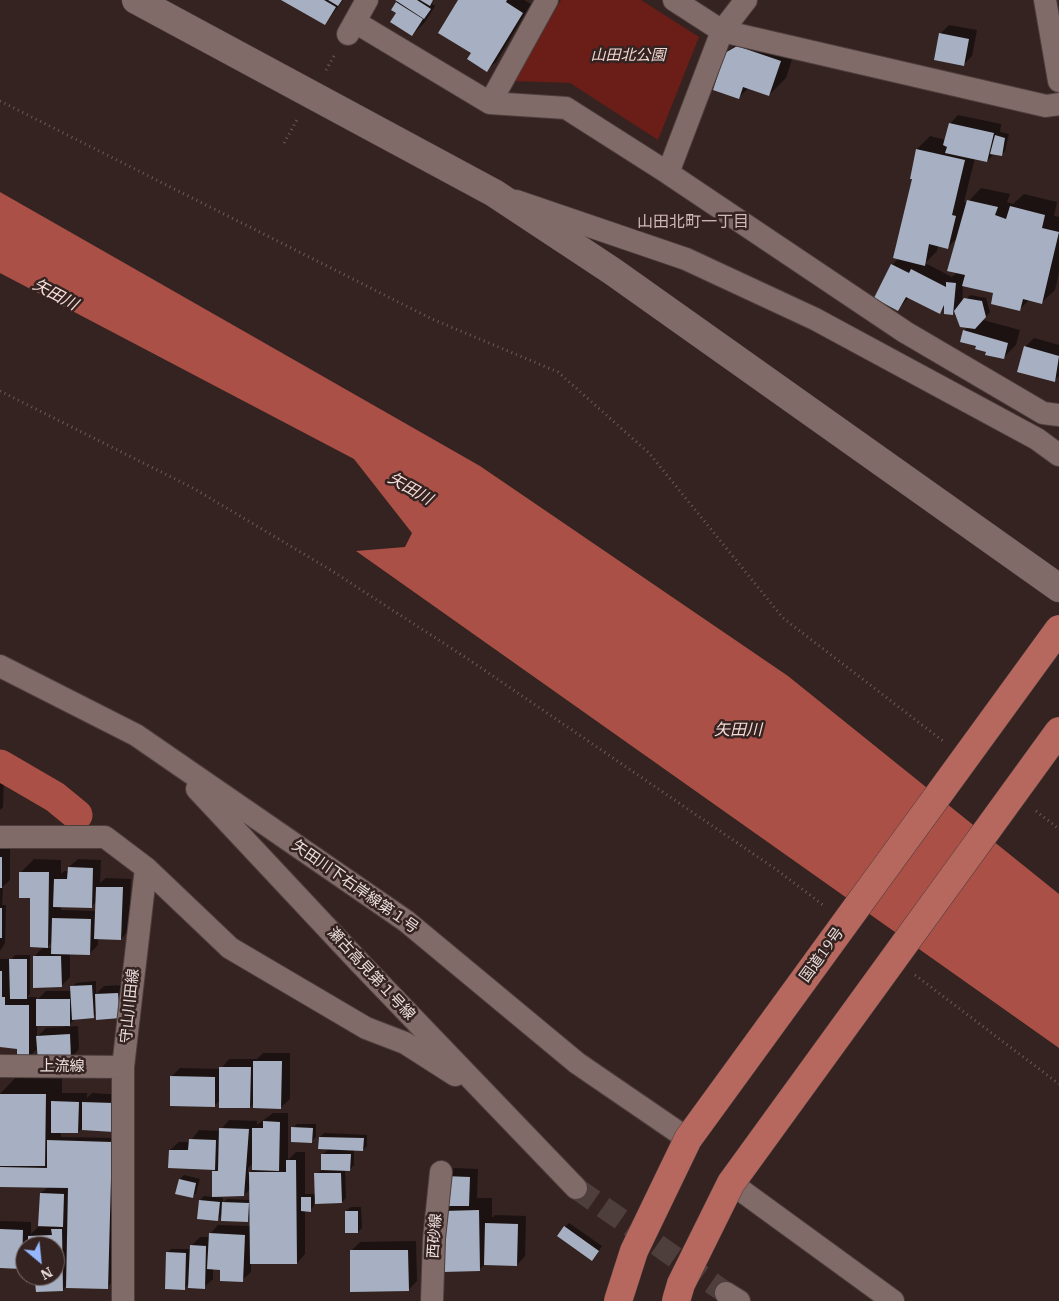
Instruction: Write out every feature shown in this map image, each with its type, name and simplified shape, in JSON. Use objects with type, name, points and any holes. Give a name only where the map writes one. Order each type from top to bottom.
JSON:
[{"type":"highway","name":"国道19号","points":[[618,1301],[634,1251],[688,1139],[1059,629]]},
{"type":"highway","points":[[676,1301],[681,1284],[731,1183],[1059,730]]},
{"type":"street","points":[[136,0],[494,193],[612,271],[1059,588]]},
{"type":"street","points":[[368,0],[351,28],[490,103],[566,108],[668,173],[905,332],[1043,413],[1059,415]]},
{"type":"street","points":[[490,103],[547,0]]},
{"type":"street","points":[[674,0],[722,31],[1046,106],[1059,104]]},
{"type":"street","points":[[668,173],[722,31],[746,0]]},
{"type":"street","points":[[1045,0],[1059,81]]},
{"type":"street","points":[[494,193],[686,259],[797,311],[1037,439],[1059,455]]},
{"type":"street","name":"矢田川下右岸線第１号","points":[[0,666],[136,735],[170,758],[406,921],[577,1063],[688,1139]]},
{"type":"street","name":"瀬古高見第１号線","points":[[170,758],[484,1093],[576,1188]]},
{"type":"street","points":[[0,837],[105,837],[146,868],[230,948],[366,1028],[405,1043],[484,1093]]},
{"type":"street","name":"守山川田線","points":[[123,1301],[123,1067],[146,868]]},
{"type":"street","name":"上流線","points":[[0,1066],[123,1067]]},
{"type":"street","name":"西砂線","points":[[432,1301],[434,1239],[441,1172]]},
{"type":"street","points":[[731,1183],[893,1301]]},
{"type":"path","points":[[0,101],[432,320],[558,372],[649,453],[783,618],[948,744]]},
{"type":"path","points":[[0,391],[193,488],[329,569],[485,670],[777,870],[824,905]]},
{"type":"path","points":[[1028,805],[1059,829]]},
{"type":"path","points":[[909,970],[1059,1084]]},
{"type":"green space","name":"山田北公園","points":[[561,0],[641,0],[699,37],[658,140],[570,83],[512,81]]},
{"type":"water","name":"矢田川","points":[[0,192],[480,466],[788,676],[1059,894],[1059,1048],[356,551],[405,547],[412,533],[354,459],[0,273]]},
{"type":"building","points":[[281,0],[324,0],[336,7],[325,25]]},
{"type":"building","points":[[328,0],[342,0],[338,6]]},
{"type":"building","points":[[395,0],[417,0],[431,9],[424,19]]},
{"type":"building","points":[[420,0],[433,0],[430,6]]},
{"type":"building","points":[[458,0],[507,0],[506,2],[523,13],[487,72],[467,59],[471,53],[438,33]]},
{"type":"building","points":[[396,2],[423,19],[412,36],[390,22],[396,13],[391,10]]},
{"type":"building","points":[[939,33],[969,39],[964,66],[934,60]]},
{"type":"building","points":[[737,46],[781,61],[769,96],[743,87],[739,99],[713,90],[725,53]]},
{"type":"building","points":[[949,123],[994,133],[987,162],[945,153],[947,147],[943,145]]},
{"type":"building","points":[[995,135],[1005,138],[1002,156],[990,154]]},
{"type":"building","points":[[916,149],[965,160],[952,215],[956,216],[948,249],[929,244],[925,266],[893,258],[912,179],[910,179]]},
{"type":"building","points":[[967,200],[998,207],[995,215],[1006,219],[1010,206],[1045,215],[1042,228],[1059,232],[1042,304],[1023,299],[1020,311],[991,304],[993,293],[962,286],[965,275],[947,271]]},
{"type":"building","points":[[891,264],[909,273],[911,269],[946,287],[946,282],[956,283],[953,315],[944,314],[944,305],[940,314],[906,297],[898,311],[874,298]]},
{"type":"building","points":[[964,298],[982,301],[986,317],[975,329],[960,327],[954,311]]},
{"type":"building","points":[[963,330],[1008,343],[1004,359],[985,355],[986,352],[975,349],[976,346],[960,342]]},
{"type":"building","points":[[1024,346],[1059,356],[1055,382],[1017,372]]},
{"type":"building","points":[[0,857],[2,857],[2,888],[0,888]]},
{"type":"building","points":[[68,867],[93,868],[92,908],[53,907],[54,879],[67,879]]},
{"type":"building","points":[[19,872],[49,872],[48,948],[30,947],[30,898],[19,898]]},
{"type":"building","points":[[96,887],[123,887],[121,940],[94,939]]},
{"type":"building","points":[[0,908],[2,908],[2,938],[0,938]]},
{"type":"building","points":[[52,918],[91,919],[90,955],[51,954]]},
{"type":"building","points":[[33,956],[61,956],[62,987],[33,988]]},
{"type":"building","points":[[9,959],[27,959],[27,999],[10,999]]},
{"type":"building","points":[[0,971],[2,971],[2,997],[5,997],[5,1005],[29,1005],[29,1059],[17,1059],[17,1049],[0,1047]]},
{"type":"building","points":[[92,985],[94,1018],[72,1020],[70,986]]},
{"type":"building","points":[[118,993],[120,1018],[96,1020],[95,994]]},
{"type":"building","points":[[36,999],[70,999],[70,1026],[36,1026]]},
{"type":"building","points":[[70,1034],[71,1059],[38,1061],[36,1036]]},
{"type":"building","points":[[253,1061],[282,1061],[281,1109],[253,1108]]},
{"type":"building","points":[[219,1067],[251,1067],[250,1108],[219,1108]]},
{"type":"building","points":[[170,1076],[215,1077],[215,1107],[170,1106]]},
{"type":"building","points":[[0,1094],[46,1094],[45,1166],[0,1166]]},
{"type":"building","points":[[51,1101],[79,1102],[78,1133],[51,1133]]},
{"type":"building","points":[[82,1102],[114,1103],[114,1132],[82,1130]]},
{"type":"building","points":[[263,1121],[280,1122],[279,1171],[252,1170],[252,1128],[263,1128]]},
{"type":"building","points":[[291,1127],[313,1128],[312,1143],[291,1142]]},
{"type":"building","points":[[219,1128],[249,1129],[244,1196],[212,1197],[212,1171],[218,1171]]},
{"type":"building","points":[[319,1137],[364,1138],[363,1151],[318,1149]]},
{"type":"building","points":[[189,1139],[216,1140],[215,1170],[168,1168],[169,1150],[188,1150]]},
{"type":"building","points":[[47,1140],[112,1142],[108,1289],[66,1288],[68,1188],[0,1187],[0,1167],[47,1168]]},
{"type":"building","points":[[321,1154],[351,1154],[350,1171],[321,1170]]},
{"type":"building","points":[[286,1160],[296,1160],[297,1264],[250,1264],[249,1172],[286,1172]]},
{"type":"building","points":[[314,1173],[341,1173],[342,1203],[315,1204]]},
{"type":"building","points":[[444,1176],[470,1177],[469,1206],[443,1206]]},
{"type":"building","points":[[179,1179],[196,1183],[193,1198],[175,1194]]},
{"type":"building","points":[[40,1193],[64,1194],[63,1227],[38,1226]]},
{"type":"building","points":[[301,1197],[311,1197],[311,1212],[301,1211]]},
{"type":"building","points":[[199,1200],[220,1202],[218,1221],[197,1219]]},
{"type":"building","points":[[222,1202],[249,1203],[248,1222],[221,1221]]},
{"type":"building","points":[[479,1210],[480,1271],[443,1272],[443,1211]]},
{"type":"building","points":[[345,1211],[358,1211],[358,1233],[345,1233]]},
{"type":"building","points":[[485,1223],[518,1224],[517,1266],[484,1265]]},
{"type":"building","points":[[564,1226],[599,1251],[592,1261],[557,1236]]},
{"type":"building","points":[[0,1229],[23,1230],[23,1236],[15,1236],[15,1269],[0,1268]]},
{"type":"building","points":[[51,1229],[62,1229],[62,1236],[28,1236],[52,1235]]},
{"type":"building","points":[[209,1233],[245,1235],[243,1282],[220,1281],[220,1270],[207,1269]]},
{"type":"building","points":[[190,1245],[206,1246],[205,1289],[188,1288]]},
{"type":"building","points":[[350,1250],[408,1250],[409,1291],[350,1292]]},
{"type":"building","points":[[166,1252],[186,1253],[185,1290],[165,1289]]},
{"type":"building","points":[[35,1286],[63,1286],[63,1291],[36,1292]]},
{"type":"waterway","points":[[0,765],[55,797],[77,815]]},
{"type":"tunnel","points":[[576,1188],[726,1293]]},
{"type":"district","name":"山田北町一丁目","points":[[693,222]]}]
